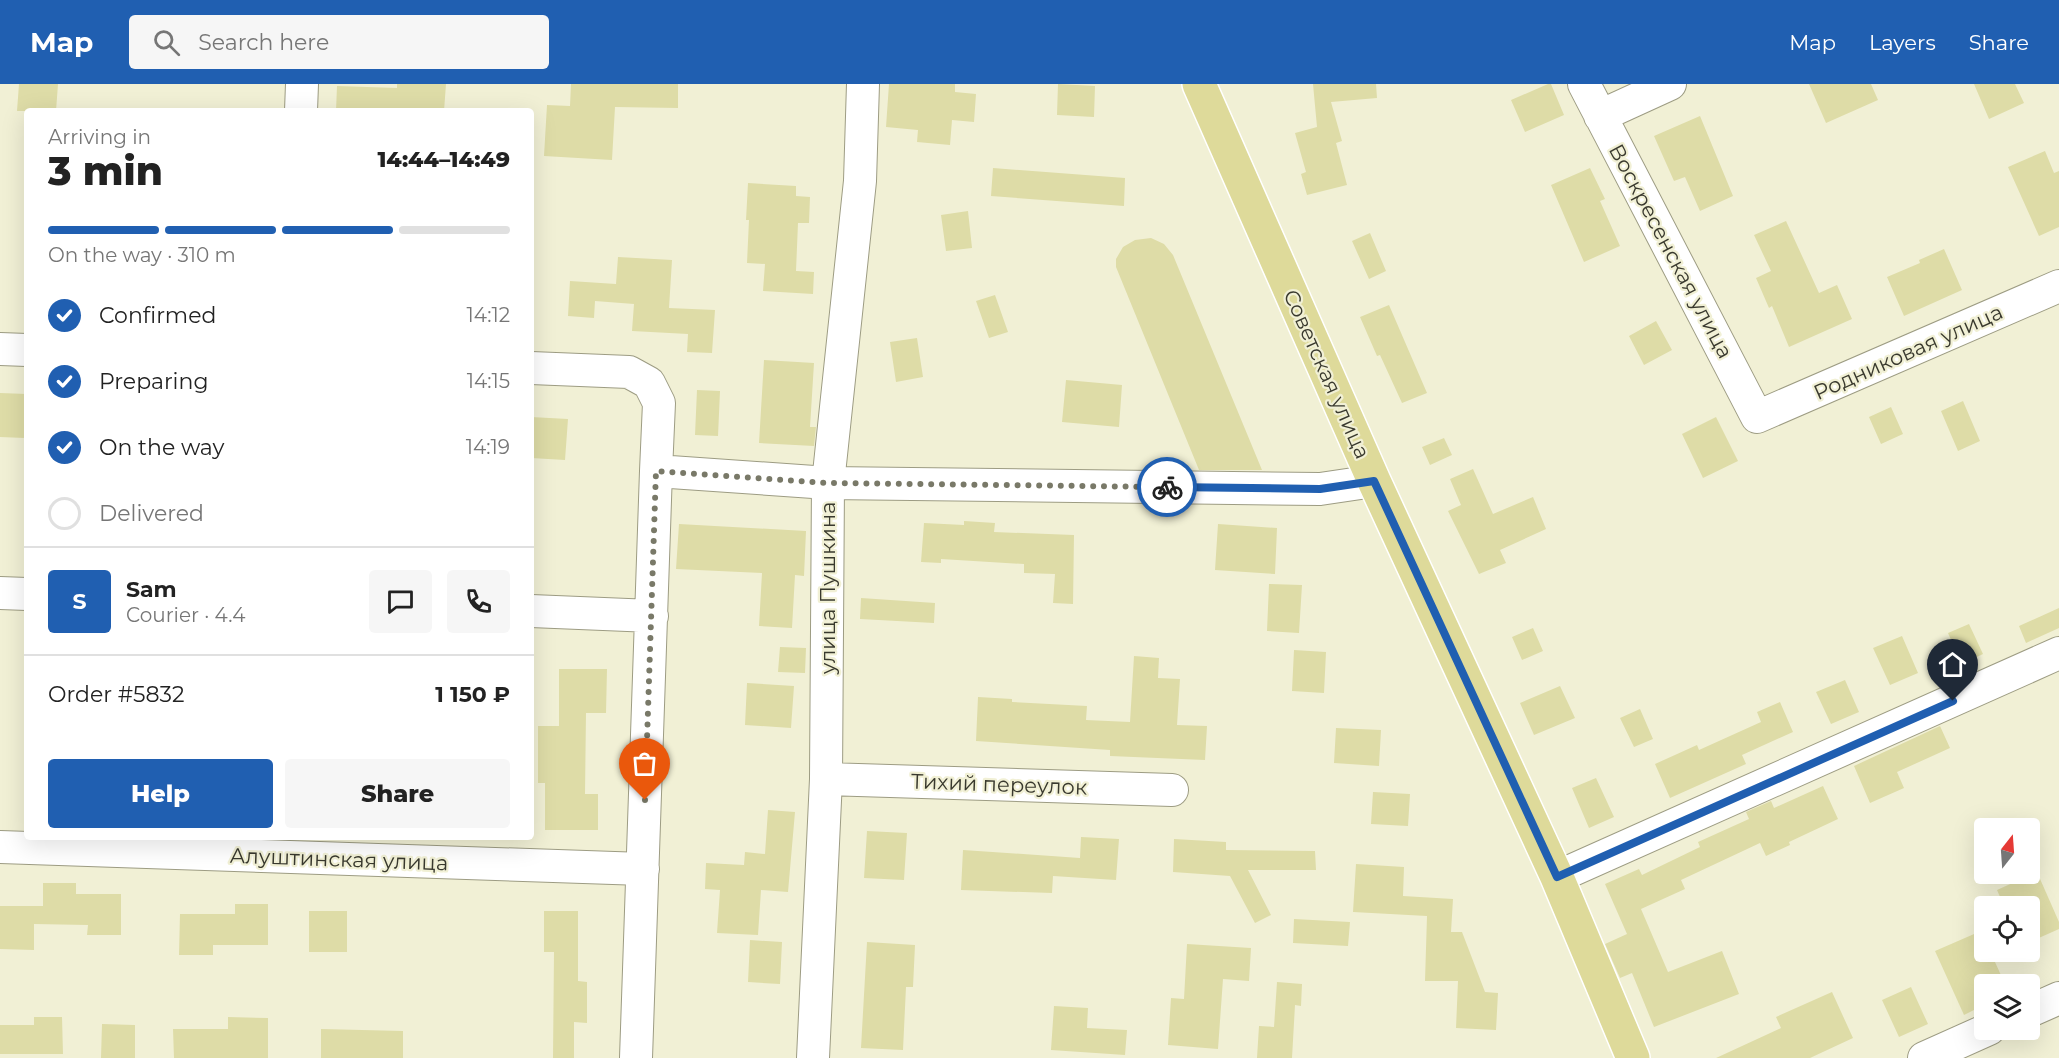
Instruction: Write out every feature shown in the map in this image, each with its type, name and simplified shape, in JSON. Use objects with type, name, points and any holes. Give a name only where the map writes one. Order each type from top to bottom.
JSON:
[{"type":"main road","name":"Советская улица","points":[[1199,84],[1374,481],[1557,877],[1633,1058]]},
{"type":"street","points":[[301,108],[302,84]]},
{"type":"street","name":"улица Пушкина","points":[[813,1058],[826,779],[828,483],[860,180],[863,84]]},
{"type":"street","name":"Воскресенская улица","points":[[1584,84],[1757,417]]},
{"type":"street","points":[[1600,116],[1670,84]]},
{"type":"street","name":"Родниковая улица","points":[[1757,417],[2059,286]]},
{"type":"street","points":[[0,349],[24,350]]},
{"type":"street","points":[[534,368],[629,372],[649,383],[659,403],[636,1058]]},
{"type":"street","points":[[656,471],[828,483],[1320,489],[1374,481]]},
{"type":"street","points":[[0,593],[24,594]]},
{"type":"street","points":[[534,611],[652,615]]},
{"type":"street","points":[[1557,877],[2059,653]]},
{"type":"street","name":"Тихий переулок","points":[[826,779],[1172,790]]},
{"type":"street","name":"Алуштинская улица","points":[[0,847],[643,869]]},
{"type":"street","points":[[2040,1007],[2059,998]]},
{"type":"street","points":[[1924,1058],[1974,1036]]},
{"type":"building","points":[[19,84],[58,84],[56,108],[24,108],[24,111],[17,111]]},
{"type":"building","points":[[397,84],[446,84],[444,108],[336,108],[337,86],[397,88]]},
{"type":"building","points":[[571,84],[678,84],[678,108],[615,107],[612,160],[544,156],[547,105],[570,106]]},
{"type":"building","points":[[889,84],[955,84],[955,92],[976,94],[974,122],[952,120],[950,145],[917,142],[918,130],[886,127]]},
{"type":"building","points":[[1058,84],[1095,86],[1094,117],[1057,115]]},
{"type":"building","points":[[1313,84],[1376,84],[1377,98],[1331,102],[1342,141],[1336,143],[1347,185],[1307,195],[1301,174],[1306,172],[1295,133],[1317,127]]},
{"type":"building","points":[[1551,84],[1564,115],[1525,132],[1511,100]]},
{"type":"building","points":[[1809,84],[1871,84],[1878,100],[1826,123]]},
{"type":"building","points":[[1974,84],[2015,84],[2024,103],[1989,119]]},
{"type":"building","points":[[1700,116],[1733,196],[1700,211],[1685,177],[1674,181],[1654,136]]},
{"type":"building","points":[[2045,151],[2054,173],[2059,171],[2059,227],[2039,236],[2008,167]]},
{"type":"building","points":[[993,168],[1125,178],[1124,206],[991,196]]},
{"type":"building","points":[[1590,168],[1605,199],[1600,201],[1620,246],[1584,262],[1551,185]]},
{"type":"building","points":[[748,183],[796,186],[796,196],[810,197],[809,223],[798,223],[796,271],[814,272],[813,294],[763,291],[765,264],[747,263]]},
{"type":"building","points":[[968,211],[972,248],[946,251],[941,215]]},
{"type":"building","points":[[1786,221],[1819,293],[1837,285],[1852,319],[1789,347],[1772,306],[1769,308],[1756,278],[1771,271],[1754,235]]},
{"type":"building","points":[[1370,233],[1386,271],[1369,279],[1352,241]]},
{"type":"building","points":[[1151,238],[1164,244],[1173,255],[1262,470],[1199,470],[1116,267],[1116,259],[1123,247],[1135,240]]},
{"type":"building","points":[[1944,249],[1962,290],[1904,316],[1887,277],[1920,263],[1919,260]]},
{"type":"building","points":[[618,257],[672,260],[669,308],[715,310],[712,353],[687,352],[688,334],[632,331],[634,304],[595,301],[594,318],[568,316],[570,281],[616,284]]},
{"type":"building","points":[[995,295],[1008,332],[989,338],[976,301]]},
{"type":"building","points":[[1389,305],[1427,393],[1402,403],[1380,355],[1377,356],[1360,317]]},
{"type":"building","points":[[1656,321],[1672,350],[1644,365],[1629,336]]},
{"type":"building","points":[[917,338],[923,377],[896,382],[890,342]]},
{"type":"building","points":[[764,360],[814,363],[810,427],[816,427],[814,446],[759,443]]},
{"type":"building","points":[[1066,380],[1122,385],[1119,427],[1062,422]]},
{"type":"building","points":[[697,390],[720,391],[718,436],[695,435]]},
{"type":"building","points":[[0,393],[24,394],[24,438],[0,437]]},
{"type":"building","points":[[1963,401],[1980,441],[1958,451],[1941,411]]},
{"type":"building","points":[[1891,407],[1903,434],[1881,444],[1869,417]]},
{"type":"building","points":[[534,417],[568,419],[565,460],[534,458]]},
{"type":"building","points":[[1716,417],[1738,461],[1703,478],[1682,434]]},
{"type":"building","points":[[1444,438],[1452,455],[1430,465],[1422,447]]},
{"type":"building","points":[[1473,469],[1493,514],[1533,497],[1546,529],[1500,550],[1506,563],[1479,574],[1448,511],[1461,505],[1450,479]]},
{"type":"building","points":[[964,521],[995,523],[994,532],[1074,535],[1073,604],[1053,603],[1055,574],[1024,573],[1024,564],[941,559],[941,563],[921,562],[924,523],[964,525]]},
{"type":"building","points":[[679,524],[806,531],[804,576],[795,575],[792,628],[759,626],[762,573],[676,569]]},
{"type":"building","points":[[1218,524],[1277,528],[1275,574],[1215,570]]},
{"type":"building","points":[[1269,584],[1302,585],[1299,633],[1267,631]]},
{"type":"building","points":[[861,598],[935,603],[934,623],[860,619]]},
{"type":"building","points":[[2059,608],[2059,628],[2026,643],[2019,626]]},
{"type":"building","points":[[1969,624],[1983,654],[1962,664],[1948,633]]},
{"type":"building","points":[[1533,628],[1543,651],[1522,660],[1512,637]]},
{"type":"building","points":[[1902,636],[1918,673],[1890,685],[1873,648]]},
{"type":"building","points":[[780,647],[806,648],[805,673],[778,672]]},
{"type":"building","points":[[1294,650],[1326,652],[1324,693],[1292,691]]},
{"type":"building","points":[[1134,656],[1159,658],[1158,678],[1180,679],[1177,725],[1207,726],[1205,760],[1110,756],[1110,750],[976,741],[978,697],[1012,699],[1012,702],[1087,706],[1086,720],[1130,722]]},
{"type":"building","points":[[559,669],[607,669],[606,713],[586,713],[585,794],[598,794],[598,830],[545,830],[545,783],[538,783],[538,726],[559,726]]},
{"type":"building","points":[[1845,680],[1859,712],[1831,724],[1816,692]]},
{"type":"building","points":[[747,683],[794,686],[791,728],[745,725]]},
{"type":"building","points":[[1560,686],[1575,718],[1534,735],[1520,703]]},
{"type":"building","points":[[1780,702],[1793,732],[1742,755],[1746,764],[1670,798],[1655,764],[1697,745],[1699,750],[1761,722],[1757,712]]},
{"type":"building","points":[[1640,709],[1653,739],[1634,747],[1620,718]]},
{"type":"building","points":[[1940,726],[1950,748],[1897,772],[1904,788],[1870,803],[1854,766]]},
{"type":"building","points":[[1336,728],[1381,730],[1379,766],[1334,763]]},
{"type":"building","points":[[1596,778],[1614,817],[1589,828],[1572,788]]},
{"type":"building","points":[[1823,786],[1838,819],[1789,842],[1790,845],[1766,856],[1760,843],[1681,880],[1685,889],[1641,909],[1668,972],[1722,951],[1739,994],[1654,1027],[1632,973],[1620,978],[1605,944],[1627,934],[1605,884],[1639,869],[1642,875],[1700,847],[1698,842],[1749,819],[1746,812],[1771,801],[1774,808]]},
{"type":"building","points":[[1373,792],[1410,794],[1408,826],[1371,824]]},
{"type":"building","points":[[768,810],[795,812],[788,892],[761,890],[758,935],[717,933],[720,890],[705,889],[706,863],[744,865],[745,852],[765,854]]},
{"type":"building","points":[[867,831],[907,833],[904,880],[864,878]]},
{"type":"building","points":[[1081,837],[1119,839],[1116,880],[1053,876],[1052,893],[961,890],[963,850],[1080,858]]},
{"type":"building","points":[[1174,839],[1226,842],[1226,850],[1315,851],[1316,870],[1248,870],[1271,915],[1255,923],[1230,876],[1173,872]]},
{"type":"building","points":[[1356,864],[1404,867],[1403,896],[1453,899],[1451,932],[1462,932],[1485,992],[1498,993],[1496,1030],[1456,1028],[1458,981],[1425,981],[1427,916],[1353,912]]},
{"type":"building","points":[[2040,879],[2059,922],[2059,929],[2040,938],[2040,896],[2000,896],[1997,890],[2010,884],[2040,884]]},
{"type":"building","points":[[43,883],[76,883],[76,894],[121,894],[121,935],[87,935],[88,925],[34,924],[34,950],[0,949],[0,906],[43,906]]},
{"type":"building","points":[[235,904],[268,904],[268,945],[213,945],[213,955],[179,955],[180,914],[235,914]]},
{"type":"building","points":[[309,911],[347,911],[347,952],[309,952]]},
{"type":"building","points":[[544,911],[578,911],[578,981],[587,982],[587,1023],[574,1022],[574,1058],[553,1058],[554,952],[544,952]]},
{"type":"building","points":[[1294,919],[1350,922],[1348,946],[1293,943]]},
{"type":"building","points":[[1974,934],[1974,962],[1995,962],[2000,974],[1974,974],[1974,1010],[1964,1015],[1935,951]]},
{"type":"building","points":[[750,940],[782,942],[780,984],[748,982]]},
{"type":"building","points":[[867,942],[915,945],[913,987],[906,987],[903,1050],[861,1048]]},
{"type":"building","points":[[1187,944],[1251,948],[1249,981],[1223,979],[1218,1049],[1168,1045],[1171,998],[1184,999]]},
{"type":"building","points":[[1277,982],[1302,984],[1301,1006],[1295,1005],[1292,1058],[1257,1058],[1259,1026],[1274,1027]]},
{"type":"building","points":[[1911,987],[1928,1024],[1899,1037],[1882,1000]]},
{"type":"building","points":[[1832,992],[1853,1038],[1810,1058],[1716,1058],[1781,1028],[1776,1017]]},
{"type":"building","points":[[1054,1006],[1088,1008],[1087,1028],[1127,1030],[1125,1055],[1051,1050]]},
{"type":"building","points":[[34,1017],[62,1017],[63,1054],[0,1054],[0,1025],[34,1025]]},
{"type":"building","points":[[228,1017],[268,1018],[268,1058],[174,1058],[173,1029],[228,1029]]},
{"type":"building","points":[[102,1024],[135,1025],[135,1058],[101,1058]]},
{"type":"building","points":[[321,1029],[403,1031],[403,1058],[321,1058]]},
{"type":"way so far","points":[[645,800],[656,471],[828,483],[1167,487]]},
{"type":"route","points":[[1167,487],[1320,489],[1374,481],[1557,877],[1953,701]]}]
